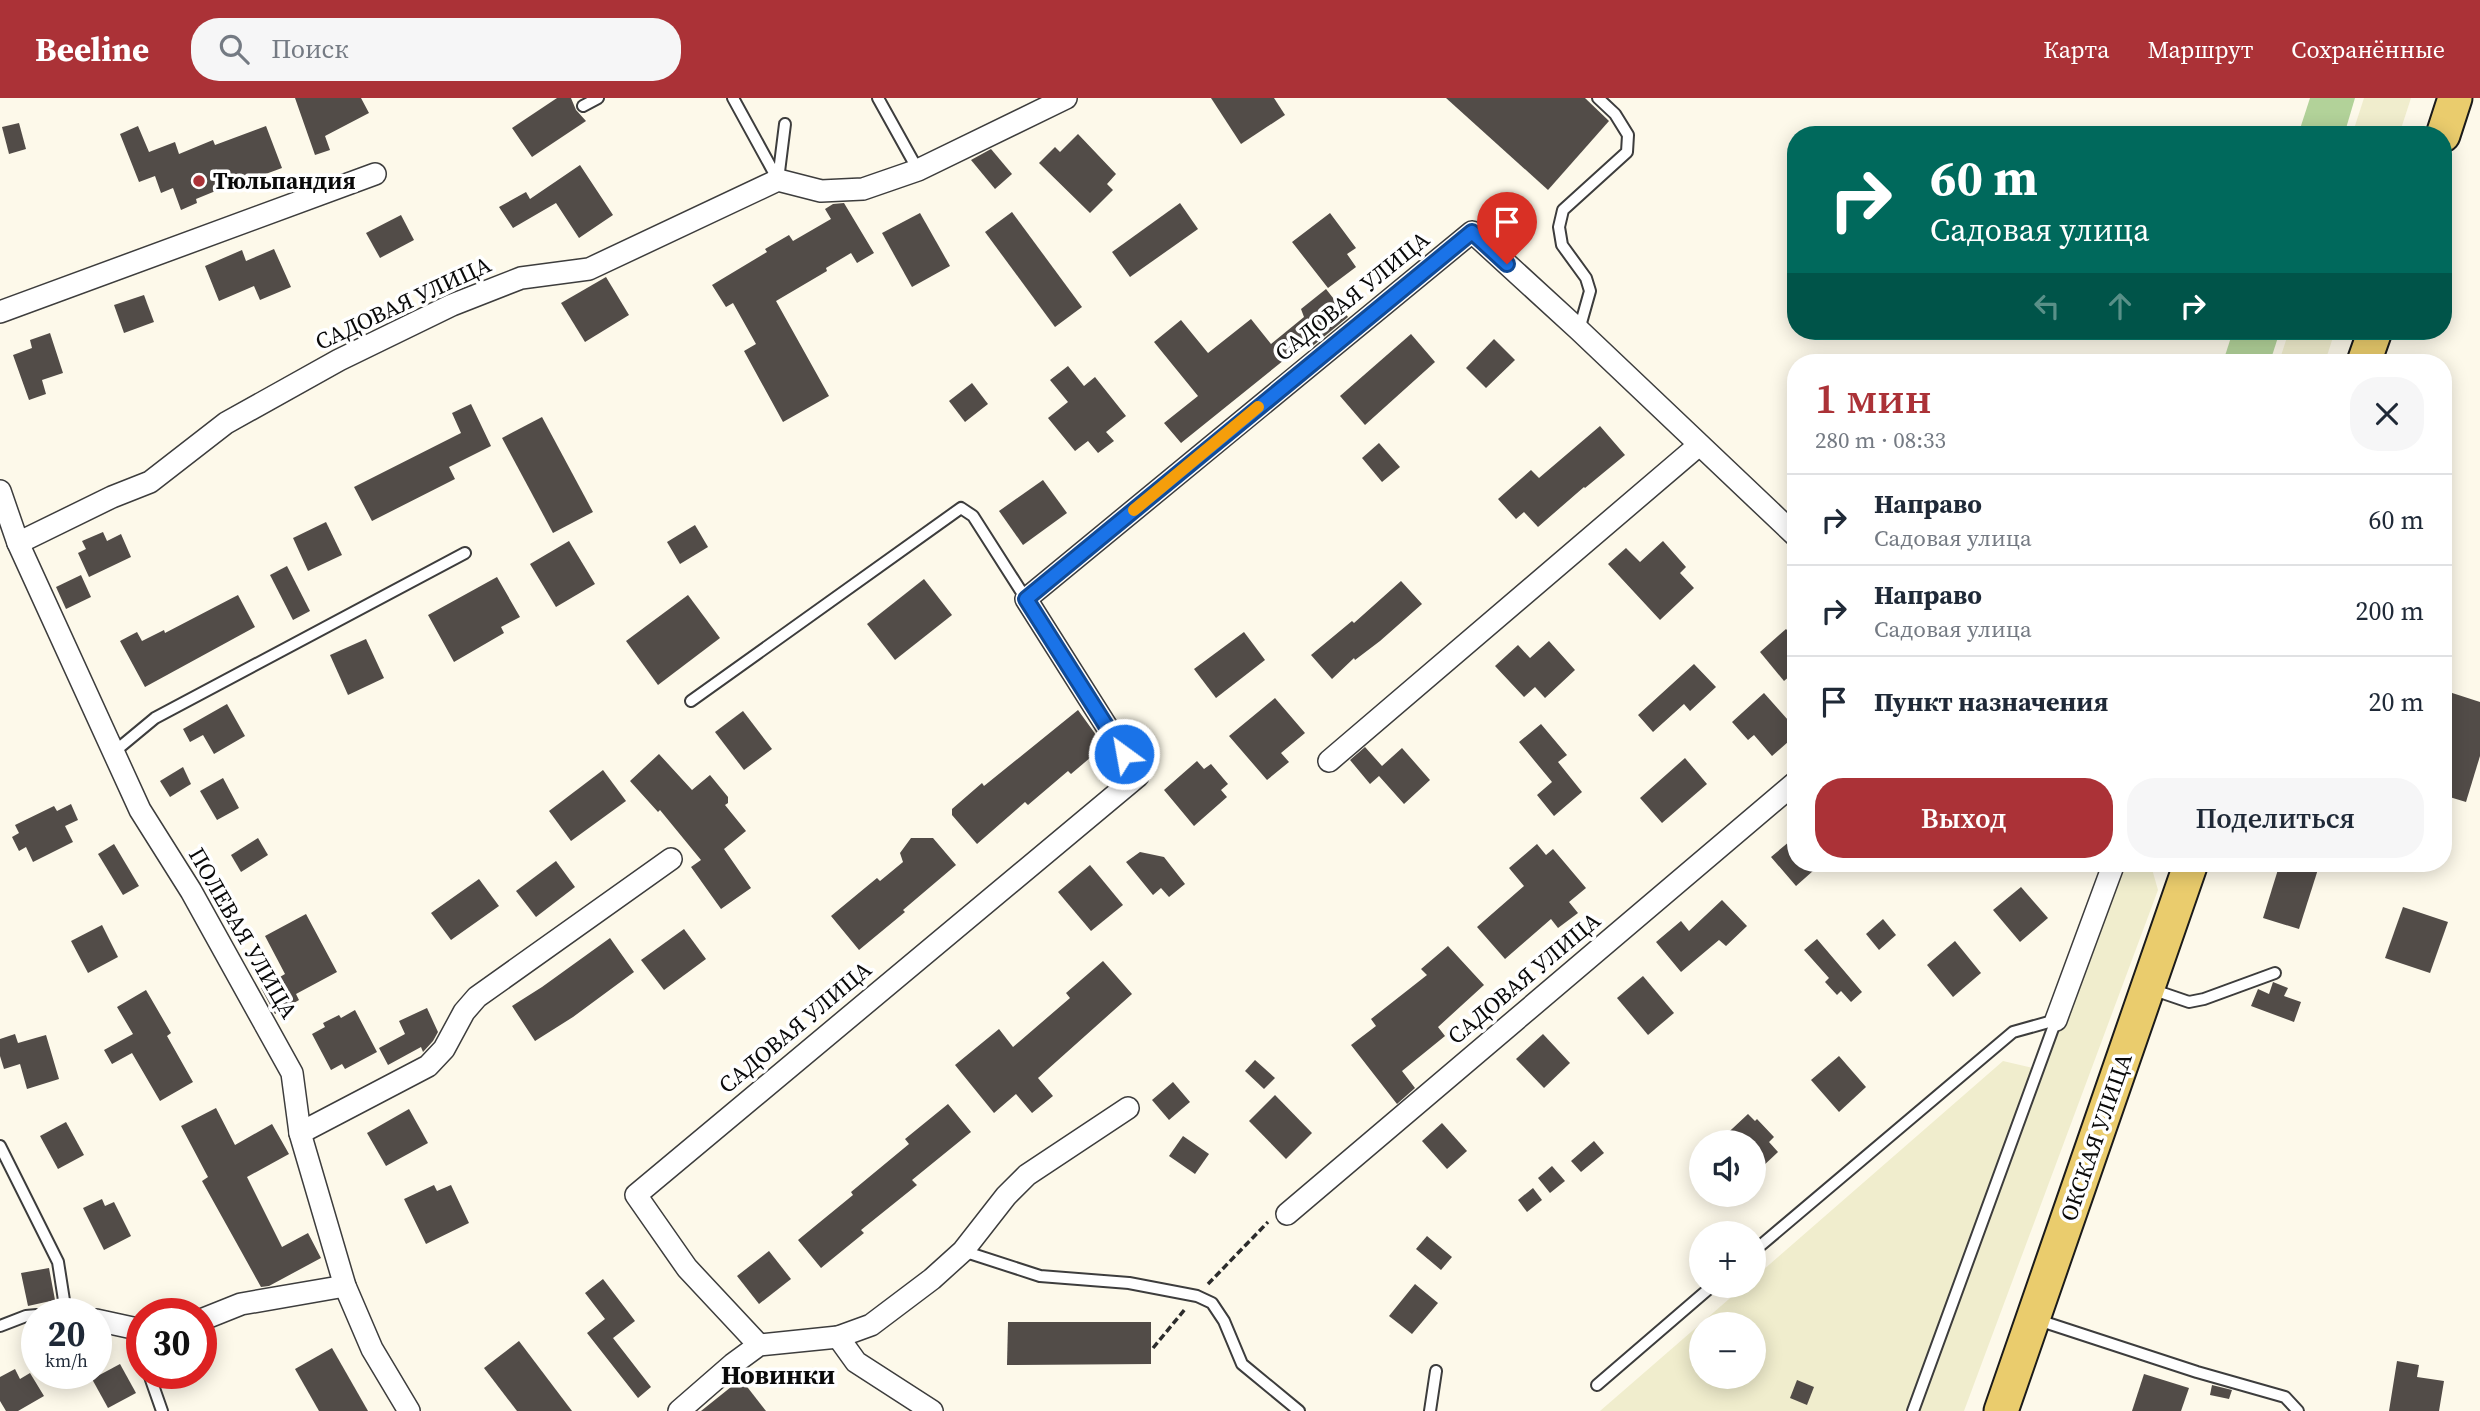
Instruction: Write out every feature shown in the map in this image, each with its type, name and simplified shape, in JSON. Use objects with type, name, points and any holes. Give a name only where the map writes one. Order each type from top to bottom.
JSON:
[{"type":"main road","points":[[2446,126],[2455,98]]},
{"type":"main road","name":"ОКСКАЯ УЛИЦА","points":[[2001,1411],[2186,872]]},
{"type":"street","points":[[778,180],[821,191],[863,189],[918,170],[1066,98]]},
{"type":"street","points":[[0,312],[375,174]]},
{"type":"street","name":"САДОВАЯ УЛИЦА","points":[[19,543],[112,497],[150,482],[226,423],[339,359],[452,305],[521,278],[589,269],[778,180]]},
{"type":"street","name":"САДОВАЯ УЛИЦА","points":[[759,1345],[687,1268],[636,1195],[1138,776],[1026,599],[1472,232],[1787,528]]},
{"type":"street","points":[[1329,761],[1699,444]]},
{"type":"street","name":"ПОЛЕВАЯ УЛИЦА","points":[[0,491],[19,543],[140,810],[191,891],[292,1073],[300,1133],[345,1286],[372,1349],[409,1411]]},
{"type":"street","name":"САДОВАЯ УЛИЦА","points":[[1287,1214],[1787,790]]},
{"type":"street","points":[[300,1133],[428,1066],[444,1049],[464,1012],[477,997],[671,859]]},
{"type":"street","points":[[2056,1020],[2111,872]]},
{"type":"street","points":[[679,1411],[759,1345],[838,1337],[871,1325],[932,1279],[963,1251],[1006,1196],[1027,1175],[1128,1108]]},
{"type":"street","points":[[217,1314],[241,1304],[345,1286]]},
{"type":"street","points":[[838,1337],[856,1362],[932,1411]]},
{"type":"lane","points":[[583,106],[598,98]]},
{"type":"lane","points":[[733,98],[778,180]]},
{"type":"lane","points":[[878,98],[918,170]]},
{"type":"lane","points":[[1579,330],[1590,292],[1586,278],[1562,245],[1559,227],[1563,210],[1627,152],[1628,135],[1615,114],[1598,98]]},
{"type":"lane","points":[[778,180],[785,124]]},
{"type":"lane","points":[[691,701],[961,508],[973,516],[1026,599]]},
{"type":"lane","points":[[114,752],[155,718],[465,553]]},
{"type":"lane","points":[[2148,988],[2189,1002],[2275,973]]},
{"type":"lane","points":[[1766,1241],[2012,1032],[2056,1020]]},
{"type":"lane","points":[[1913,1411],[2056,1020]]},
{"type":"lane","points":[[0,1146],[58,1262],[61,1298]]},
{"type":"lane","points":[[963,1251],[1040,1276],[1129,1283],[1197,1296],[1212,1303],[1224,1321],[1242,1363],[1299,1411]]},
{"type":"lane","points":[[1597,1384],[1698,1298]]},
{"type":"lane","points":[[0,1326],[21,1318]]},
{"type":"lane","points":[[2033,1318],[2197,1372],[2285,1397],[2298,1411]]},
{"type":"lane","points":[[1430,1411],[1436,1371]]},
{"type":"lane","points":[[154,1389],[162,1411]]},
{"type":"path","points":[[1153,1348],[1197,1296],[1279,1212],[1287,1214]]},
{"type":"shaded area","points":[[2364,98],[2411,98],[2402,126],[2355,126]]},
{"type":"shaded area","points":[[2286,340],[2332,340],[2328,354],[2282,354]]},
{"type":"shaded area","points":[[2118,872],[2153,872],[2158,890],[1964,1411],[1600,1411],[1689,1334],[1689,1389],[1766,1389],[1766,1312],[1714,1312],[1730,1298],[1766,1298],[1766,1268],[2003,1061],[2041,1070]]},
{"type":"green space","points":[[2310,98],[2355,98],[2347,126],[2301,126]]},
{"type":"green space","points":[[2230,340],[2277,340],[2273,354],[2226,354]]},
{"type":"building","points":[[295,98],[361,98],[369,113],[325,136],[330,150],[315,155]]},
{"type":"building","points":[[557,98],[571,98],[576,110],[586,121],[532,157],[512,128]]},
{"type":"building","points":[[1211,98],[1274,98],[1285,115],[1241,144]]},
{"type":"building","points":[[1446,98],[1585,98],[1609,121],[1548,190]]},
{"type":"building","points":[[19,123],[26,149],[9,154],[2,127]]},
{"type":"building","points":[[138,126],[149,152],[175,142],[179,154],[213,140],[215,145],[266,126],[282,168],[196,199],[197,203],[181,210],[173,188],[161,193],[155,176],[139,182],[120,134]]},
{"type":"building","points":[[1078,134],[1116,174],[1107,184],[1113,190],[1090,213],[1039,163],[1055,147],[1060,152]]},
{"type":"building","points":[[991,149],[1012,174],[995,189],[971,160]]},
{"type":"building","points":[[580,165],[613,215],[579,238],[556,203],[513,228],[499,207],[526,192],[530,199]]},
{"type":"building","points":[[844,203],[874,253],[857,263],[851,253],[826,268],[827,271],[776,301],[829,396],[783,422],[744,351],[756,344],[733,303],[726,307],[712,285],[767,252],[765,249],[789,235],[793,241],[831,219],[825,209],[833,204]]},
{"type":"building","points":[[1180,203],[1198,229],[1130,277],[1112,252]]},
{"type":"building","points":[[1012,212],[1082,307],[1055,327],[985,232]]},
{"type":"building","points":[[920,213],[950,266],[912,287],[882,233]]},
{"type":"building","points":[[1330,213],[1356,248],[1347,254],[1356,267],[1328,288],[1292,242]]},
{"type":"building","points":[[401,215],[414,240],[380,258],[366,233]]},
{"type":"building","points":[[274,249],[291,287],[260,300],[254,286],[219,301],[205,266],[242,250],[246,261]]},
{"type":"building","points":[[606,277],[629,315],[585,342],[561,303]]},
{"type":"building","points":[[1326,289],[1348,317],[1309,349],[1304,344],[1181,443],[1164,423],[1198,396],[1154,342],[1181,320],[1208,353],[1251,319],[1271,344],[1304,317],[1301,309]]},
{"type":"building","points":[[144,295],[154,322],[124,333],[114,305]]},
{"type":"building","points":[[50,333],[63,373],[42,380],[46,394],[29,400],[13,355],[32,348],[30,340]]},
{"type":"building","points":[[1411,334],[1435,362],[1365,425],[1340,396]]},
{"type":"building","points":[[1494,339],[1515,360],[1486,388],[1466,368]]},
{"type":"building","points":[[1068,366],[1084,386],[1095,377],[1126,416],[1106,432],[1114,441],[1098,453],[1088,441],[1075,451],[1048,418],[1068,402],[1050,380]]},
{"type":"building","points":[[972,383],[988,404],[965,422],[949,401]]},
{"type":"building","points":[[471,404],[491,446],[449,467],[455,479],[372,521],[354,487],[461,433],[452,413]]},
{"type":"building","points":[[542,417],[593,512],[553,533],[502,438]]},
{"type":"building","points":[[1600,426],[1625,455],[1538,527],[1524,512],[1516,519],[1498,499],[1531,470],[1539,478]]},
{"type":"building","points":[[1379,443],[1400,467],[1382,482],[1362,458]]},
{"type":"building","points":[[1043,480],[1067,513],[1023,545],[999,511]]},
{"type":"building","points":[[326,522],[342,555],[308,571],[293,538]]},
{"type":"building","points":[[695,525],[708,547],[680,564],[667,542]]},
{"type":"building","points":[[103,532],[107,541],[121,534],[131,557],[89,577],[78,553],[86,549],[82,541]]},
{"type":"building","points":[[569,541],[595,584],[556,607],[530,564]]},
{"type":"building","points":[[1663,541],[1686,567],[1680,573],[1694,588],[1660,620],[1608,564],[1626,548],[1640,562]]},
{"type":"building","points":[[287,566],[310,611],[293,620],[270,575]]},
{"type":"building","points":[[81,575],[91,597],[66,609],[56,587]]},
{"type":"building","points":[[497,577],[520,617],[501,627],[504,633],[454,662],[428,615]]},
{"type":"building","points":[[924,579],[952,615],[895,660],[867,624]]},
{"type":"building","points":[[1401,581],[1422,604],[1332,679],[1311,655],[1352,621],[1354,623]]},
{"type":"building","points":[[238,595],[255,627],[145,687],[120,641],[137,632],[142,641],[164,630],[165,633]]},
{"type":"building","points":[[688,595],[720,638],[658,685],[626,641]]},
{"type":"building","points":[[1786,629],[1787,678],[1784,681],[1760,652]]},
{"type":"building","points":[[1244,632],[1265,660],[1216,698],[1194,669]]},
{"type":"building","points":[[366,639],[384,678],[348,695],[330,655]]},
{"type":"building","points":[[1549,641],[1575,670],[1545,698],[1535,687],[1524,697],[1495,666],[1518,645],[1530,658]]},
{"type":"building","points":[[1694,664],[1716,687],[1690,711],[1684,704],[1653,732],[1638,715]]},
{"type":"building","points":[[1764,693],[1787,719],[1787,743],[1772,756],[1754,735],[1748,740],[1732,722]]},
{"type":"building","points":[[2452,693],[2480,702],[2480,756],[2466,802],[2452,798]]},
{"type":"building","points":[[1275,698],[1305,733],[1281,753],[1289,762],[1267,780],[1229,736]]},
{"type":"building","points":[[227,704],[245,736],[214,754],[203,735],[190,742],[183,729]]},
{"type":"building","points":[[1078,710],[1104,746],[1071,774],[1068,771],[1028,805],[1025,802],[977,844],[952,815],[952,809]]},
{"type":"building","points":[[743,711],[772,749],[744,770],[715,732]]},
{"type":"building","points":[[1541,724],[1567,755],[1558,762],[1582,792],[1554,816],[1537,795],[1552,782],[1519,742]]},
{"type":"building","points":[[1365,747],[1382,766],[1402,748],[1430,780],[1404,804],[1379,776],[1370,784],[1350,760]]},
{"type":"building","points":[[659,754],[692,790],[710,775],[728,797],[728,803],[725,805],[746,831],[724,849],[751,888],[721,909],[691,867],[701,860],[660,810],[658,812],[630,781]]},
{"type":"building","points":[[1685,758],[1707,784],[1662,823],[1640,798]]},
{"type":"building","points":[[1197,761],[1204,769],[1211,764],[1228,784],[1221,790],[1227,797],[1194,826],[1164,790]]},
{"type":"building","points":[[183,767],[191,784],[170,797],[160,781]]},
{"type":"building","points":[[603,770],[626,801],[571,841],[549,811]]},
{"type":"building","points":[[223,778],[239,808],[217,820],[200,791]]},
{"type":"building","points":[[71,804],[78,820],[65,826],[73,842],[33,862],[26,847],[19,851],[12,837],[19,833],[15,825],[54,806],[57,811]]},
{"type":"building","points":[[258,838],[268,855],[241,872],[231,855]]},
{"type":"building","points":[[911,838],[933,838],[956,865],[859,950],[831,916],[877,878],[880,881],[903,862],[900,853]]},
{"type":"building","points":[[114,844],[139,886],[123,895],[98,854]]},
{"type":"building","points":[[1537,844],[1546,855],[1553,849],[1586,888],[1569,902],[1578,913],[1558,928],[1551,919],[1505,959],[1477,927],[1524,886],[1509,868]]},
{"type":"building","points":[[1787,844],[1787,872],[1812,872],[1796,886],[1771,857]]},
{"type":"building","points":[[1140,852],[1164,857],[1185,884],[1169,897],[1161,888],[1153,895],[1126,862]]},
{"type":"building","points":[[556,861],[575,887],[536,917],[516,891]]},
{"type":"building","points":[[1090,865],[1123,905],[1091,931],[1058,892]]},
{"type":"building","points":[[2277,872],[2317,872],[2299,929],[2263,918]]},
{"type":"building","points":[[479,879],[499,906],[451,940],[431,913]]},
{"type":"building","points":[[2021,887],[2048,918],[2020,942],[1993,910]]},
{"type":"building","points":[[1722,900],[1747,926],[1726,946],[1719,940],[1681,972],[1656,942],[1681,921],[1689,931]]},
{"type":"building","points":[[2403,907],[2448,922],[2430,973],[2385,958]]},
{"type":"building","points":[[306,914],[337,972],[296,994],[299,1000],[275,1014],[261,988],[285,974],[265,936]]},
{"type":"building","points":[[1883,919],[1896,935],[1879,950],[1866,934]]},
{"type":"building","points":[[102,925],[118,957],[88,973],[71,941]]},
{"type":"building","points":[[684,929],[706,959],[664,990],[641,960]]},
{"type":"building","points":[[610,938],[634,972],[535,1041],[512,1006]]},
{"type":"building","points":[[1817,939],[1862,992],[1851,1002],[1841,991],[1837,995],[1825,982],[1829,978],[1804,950]]},
{"type":"building","points":[[1955,941],[1981,973],[1953,997],[1927,965]]},
{"type":"building","points":[[1448,946],[1484,985],[1438,1027],[1445,1036],[1402,1071],[1415,1088],[1397,1104],[1351,1045],[1376,1026],[1371,1019],[1427,975],[1421,969]]},
{"type":"building","points":[[1103,961],[1132,994],[1038,1078],[1053,1096],[1032,1113],[1016,1094],[994,1113],[955,1065],[999,1029],[1013,1047],[1070,998],[1066,993]]},
{"type":"building","points":[[1643,976],[1674,1013],[1648,1035],[1617,998]]},
{"type":"building","points":[[2273,982],[2288,988],[2284,996],[2301,1002],[2294,1022],[2251,1006],[2258,989],[2269,994]]},
{"type":"building","points":[[146,990],[171,1033],[167,1036],[193,1082],[160,1101],[132,1053],[112,1064],[104,1050],[133,1034],[117,1007]]},
{"type":"building","points":[[427,1008],[438,1032],[433,1041],[423,1052],[421,1047],[388,1065],[379,1048],[405,1034],[399,1021]]},
{"type":"building","points":[[355,1010],[377,1052],[345,1069],[342,1064],[331,1070],[312,1034],[325,1027],[323,1023],[339,1015],[341,1018]]},
{"type":"building","points":[[15,1034],[18,1043],[46,1035],[59,1079],[27,1089],[20,1064],[4,1069],[0,1056],[0,1039]]},
{"type":"building","points":[[1543,1034],[1570,1063],[1544,1088],[1516,1059]]},
{"type":"building","points":[[1839,1056],[1866,1087],[1839,1112],[1811,1080]]},
{"type":"building","points":[[1255,1060],[1275,1078],[1264,1089],[1245,1071]]},
{"type":"building","points":[[1173,1082],[1190,1102],[1169,1120],[1152,1100]]},
{"type":"building","points":[[1275,1095],[1312,1133],[1286,1159],[1249,1121]]},
{"type":"building","points":[[948,1104],[971,1132],[912,1180],[917,1185],[861,1230],[864,1233],[821,1268],[798,1240],[853,1195],[851,1192],[909,1144],[905,1139]]},
{"type":"building","points":[[216,1108],[235,1145],[272,1124],[289,1154],[247,1177],[282,1247],[308,1233],[321,1258],[269,1286],[261,1287],[202,1181],[208,1177],[181,1126]]},
{"type":"building","points":[[409,1109],[428,1143],[386,1166],[367,1133]]},
{"type":"building","points":[[1748,1114],[1755,1121],[1757,1119],[1774,1137],[1769,1142],[1778,1152],[1766,1163],[1766,1130],[1731,1130]]},
{"type":"building","points":[[66,1122],[84,1155],[58,1169],[40,1136]]},
{"type":"building","points":[[1442,1123],[1467,1151],[1447,1169],[1422,1141]]},
{"type":"building","points":[[1183,1136],[1209,1154],[1195,1174],[1169,1156]]},
{"type":"building","points":[[1594,1141],[1604,1153],[1581,1172],[1571,1161]]},
{"type":"building","points":[[1552,1166],[1565,1181],[1550,1193],[1538,1178]]},
{"type":"building","points":[[434,1185],[437,1191],[451,1185],[469,1223],[426,1244],[404,1199]]},
{"type":"building","points":[[1533,1188],[1542,1200],[1527,1212],[1518,1200]]},
{"type":"building","points":[[102,1199],[105,1206],[114,1202],[131,1236],[104,1250],[83,1208]]},
{"type":"building","points":[[1427,1236],[1452,1257],[1441,1270],[1416,1249]]},
{"type":"building","points":[[769,1251],[791,1279],[759,1304],[737,1276]]},
{"type":"building","points":[[49,1268],[55,1298],[26,1298],[21,1273]]},
{"type":"building","points":[[603,1279],[635,1321],[613,1338],[651,1387],[638,1398],[587,1333],[605,1319],[585,1293]]},
{"type":"building","points":[[1415,1284],[1438,1303],[1412,1334],[1389,1316]]},
{"type":"building","points":[[1008,1322],[1151,1322],[1151,1364],[1007,1365]]},
{"type":"building","points":[[519,1341],[572,1411],[517,1411],[484,1368]]},
{"type":"building","points":[[332,1348],[368,1411],[319,1411],[295,1369]]},
{"type":"building","points":[[2397,1361],[2419,1365],[2417,1377],[2444,1381],[2439,1411],[2389,1411]]},
{"type":"building","points":[[120,1364],[126,1375],[126,1389],[134,1389],[136,1393],[108,1408],[98,1389],[112,1389],[112,1368]]},
{"type":"building","points":[[15,1369],[21,1378],[21,1389],[40,1389],[44,1396],[18,1411],[6,1411],[0,1401],[0,1377]]},
{"type":"building","points":[[2144,1374],[2189,1388],[2181,1411],[2132,1411]]},
{"type":"building","points":[[741,1379],[766,1411],[701,1411]]},
{"type":"building","points":[[1797,1380],[1814,1387],[1807,1405],[1790,1398]]},
{"type":"building","points":[[2212,1385],[2232,1390],[2229,1399],[2210,1395]]},
{"type":"slow traffic","points":[[1134,510],[1258,407]]},
{"type":"place","name":"Тюльпандия","points":[[199,181]]},
{"type":"district","name":"Новинки","points":[[778,1375]]},
{"type":"route","points":[[1124,754],[1026,599],[1472,232],[1507,264]]}]
